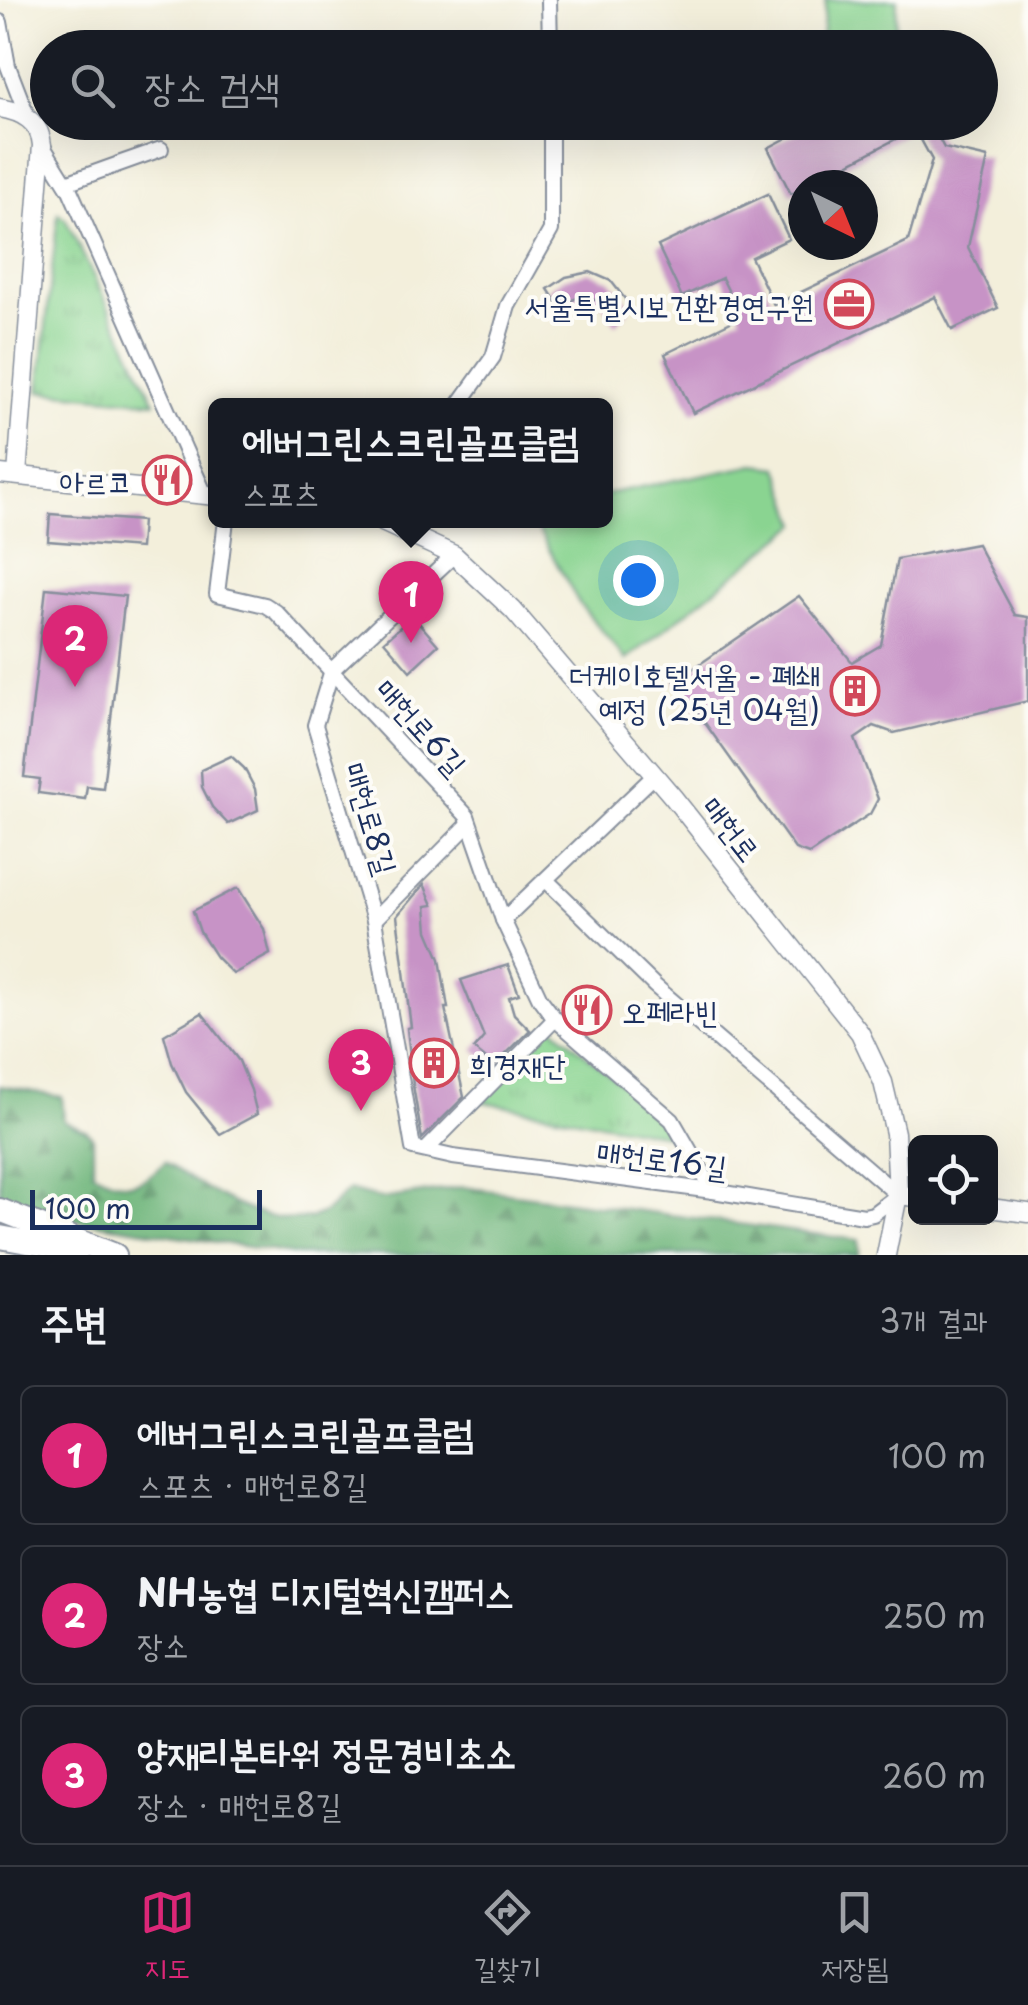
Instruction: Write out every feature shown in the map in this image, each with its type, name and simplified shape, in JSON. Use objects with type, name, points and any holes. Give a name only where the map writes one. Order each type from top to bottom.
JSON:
[{"type":"highway","points":[[0,1210],[115,1255]]},
{"type":"highway","points":[[0,1237],[100,1255]]},
{"type":"main road","points":[[0,108],[28,118]]},
{"type":"main road","points":[[41,140],[9,475],[208,496]]},
{"type":"main road","name":"매헌로","points":[[395,528],[454,555],[513,610],[656,775],[860,1033],[883,1082],[907,1196],[886,1255]]},
{"type":"main road","points":[[998,1209],[1028,1213]]},
{"type":"street","points":[[549,0],[550,30]]},
{"type":"street","points":[[0,22],[8,66],[28,118]]},
{"type":"street","points":[[464,398],[493,357],[508,306],[551,230],[551,140]]},
{"type":"street","points":[[42,145],[66,183],[208,492]]},
{"type":"street","points":[[66,183],[161,149]]},
{"type":"street","name":"매헌로6길","points":[[225,528],[217,594],[265,605],[276,612],[467,816],[503,920],[540,999],[555,1018],[672,1120],[713,1191]]},
{"type":"street","name":"매헌로8길","points":[[420,1149],[374,920],[315,725],[332,670],[454,555]]},
{"type":"street","points":[[503,920],[656,775]]},
{"type":"street","points":[[374,920],[470,824]]},
{"type":"street","points":[[546,880],[655,986],[907,1196]]},
{"type":"street","points":[[420,1149],[555,1018]]},
{"type":"street","name":"매헌로16길","points":[[420,1149],[864,1216],[907,1196]]},
{"type":"green space","points":[[826,0],[897,0],[896,30],[823,30]]},
{"type":"green space","points":[[58,213],[65,218],[155,402],[39,391]]},
{"type":"green space","points":[[755,464],[778,467],[798,524],[626,660],[579,603],[537,528],[613,528],[613,493]]},
{"type":"green space","points":[[552,1026],[666,1122],[677,1137],[480,1101]]},
{"type":"green space","points":[[0,1086],[62,1097],[64,1121],[87,1131],[93,1138],[93,1172],[105,1178],[124,1183],[140,1181],[165,1162],[238,1205],[280,1218],[319,1215],[349,1190],[381,1199],[463,1187],[859,1240],[859,1255],[299,1255],[56,1217],[0,1199]]},
{"type":"building","name":"서울특별시보건환경연구원","points":[[783,140],[894,140],[837,170],[788,170],[788,188],[768,148]]},
{"type":"building","name":"서울특별시보건환경연구원","points":[[921,140],[940,140],[944,148],[988,158],[968,247],[998,308],[952,330],[935,297],[693,413],[665,354],[741,317],[722,278],[682,297],[658,246],[768,194],[788,239],[751,257],[774,305],[868,260],[878,260],[878,255],[908,241],[932,160]]},
{"type":"building","name":"서울특별시보건환경연구원","points":[[590,272],[611,281],[625,299],[629,309],[616,325],[601,301],[579,297],[559,306],[548,289],[566,277]]},
{"type":"building","points":[[50,514],[142,521],[140,548],[48,541]]},
{"type":"building","name":"더케이호텔서울 - 폐쇄 예정 (25년 04월)","points":[[977,544],[1015,615],[1028,617],[1028,701],[894,733],[874,726],[855,739],[878,799],[870,814],[809,854],[795,849],[675,681],[799,596],[852,662],[881,645],[897,559]]},
{"type":"building","points":[[46,588],[125,596],[103,788],[87,786],[85,799],[38,793],[40,779],[24,777]]},
{"type":"building","points":[[413,616],[438,645],[410,671],[384,641]]},
{"type":"building","points":[[231,756],[244,768],[255,789],[258,810],[228,824],[212,807],[202,787],[201,770]]},
{"type":"building","points":[[424,884],[433,905],[426,906],[428,931],[440,959],[445,1008],[464,1097],[422,1139],[397,916]]},
{"type":"building","points":[[238,888],[264,929],[270,954],[233,974],[200,932],[193,911]]},
{"type":"building","points":[[508,965],[519,994],[509,997],[514,1014],[530,1030],[489,1071],[481,1062],[485,1058],[474,1049],[484,1037],[461,980]]},
{"type":"building","points":[[202,1013],[239,1061],[257,1114],[220,1134],[186,1092],[164,1035]]},
{"type":"place","name":"서울특별시보건환경연구원","points":[[849,304]]},
{"type":"place","name":"아르코","points":[[167,480]]},
{"type":"place","name":"에버그린스크린골프클럼","points":[[411,643]]},
{"type":"place","name":"NH농협 디지털혁신캠퍼스","points":[[75,687]]},
{"type":"place","name":"더케이호텔서울 - 폐쇄 예정 (25년 04월)","points":[[855,691]]},
{"type":"place","name":"오페라빈","points":[[587,1010]]},
{"type":"place","name":"희경재단","points":[[434,1063]]},
{"type":"place","name":"양재리본타워 정문경비초소","points":[[361,1111]]}]
